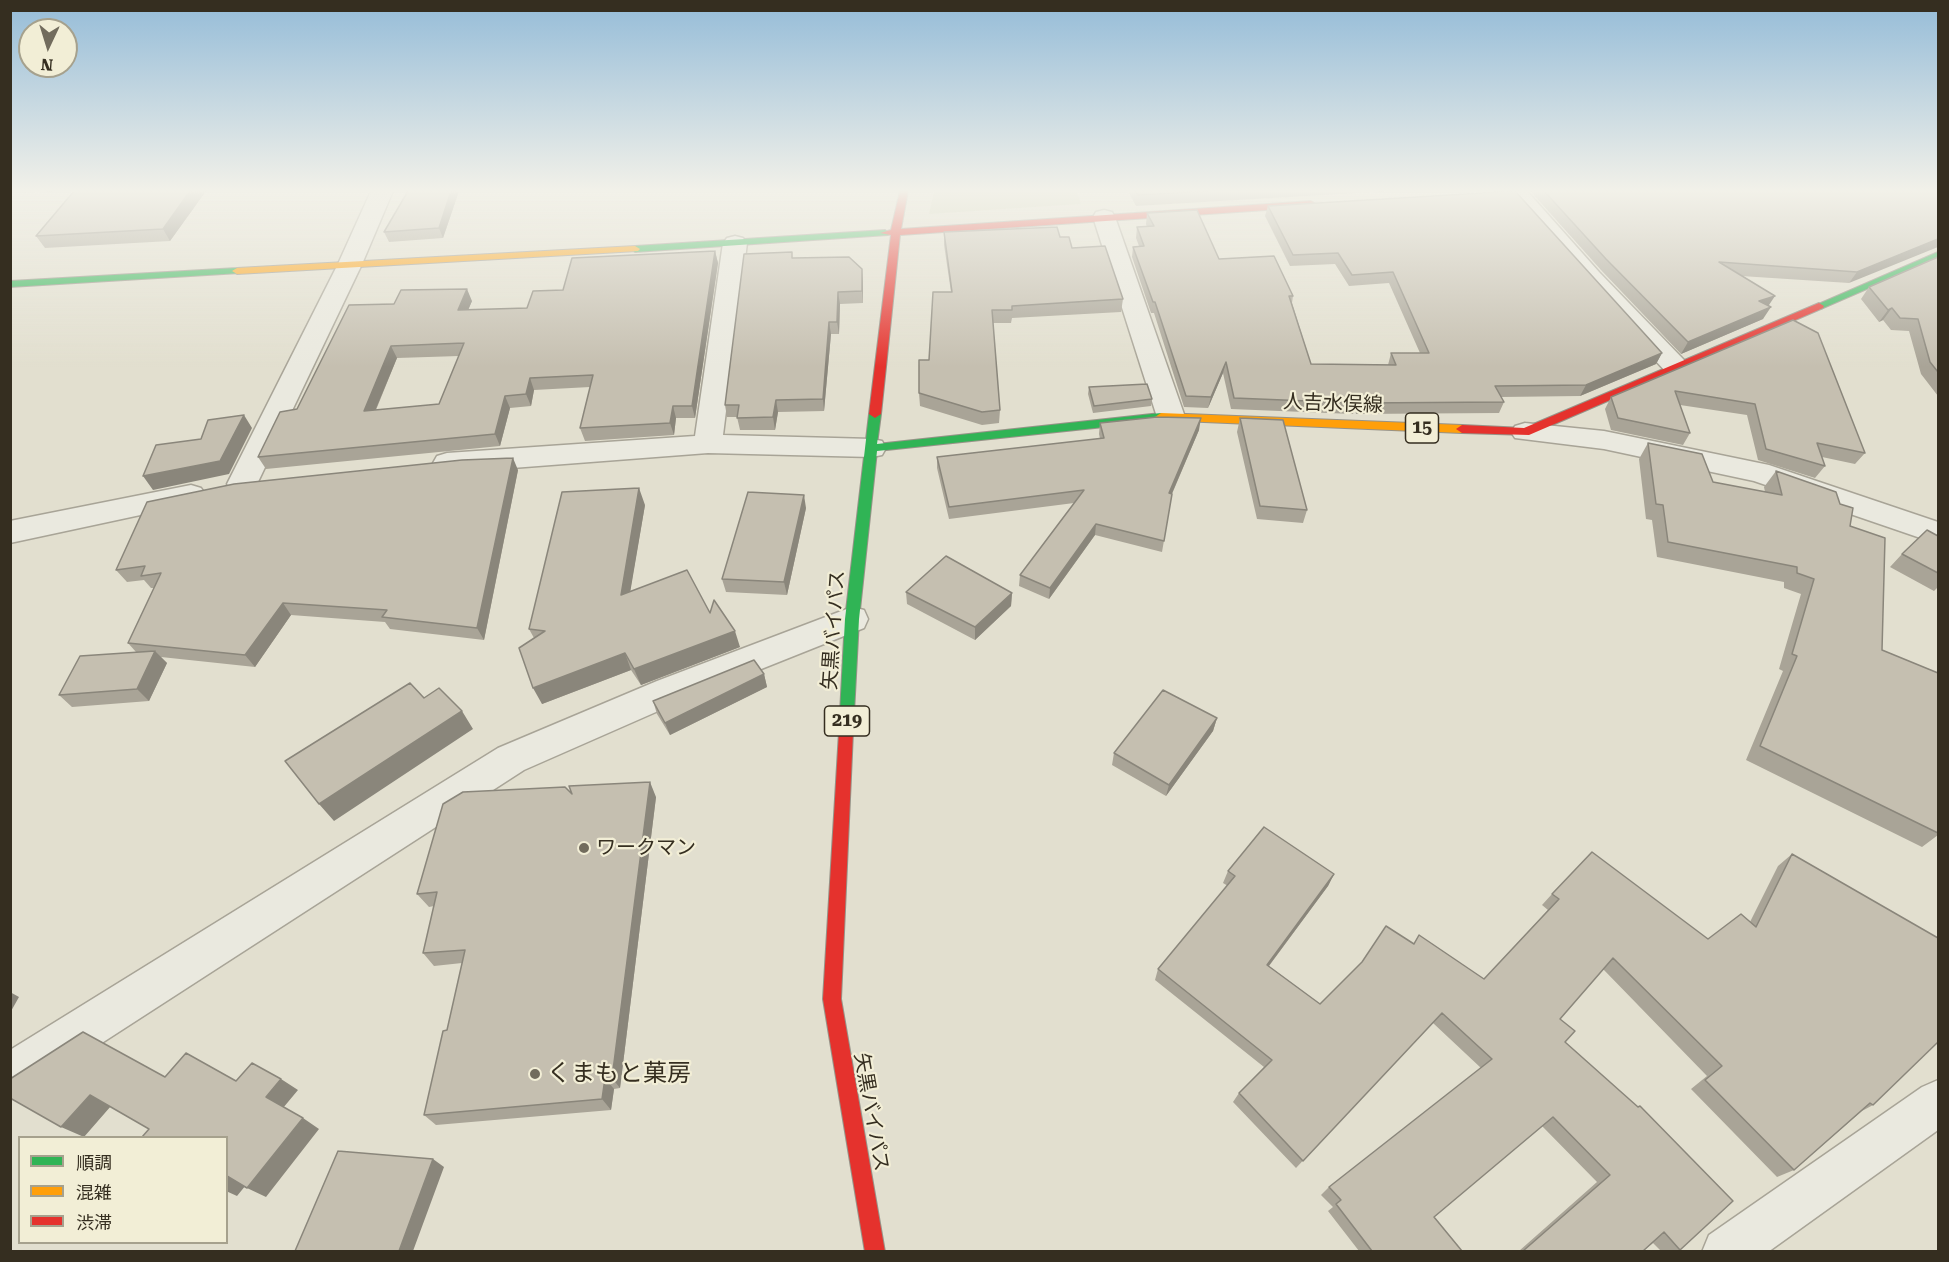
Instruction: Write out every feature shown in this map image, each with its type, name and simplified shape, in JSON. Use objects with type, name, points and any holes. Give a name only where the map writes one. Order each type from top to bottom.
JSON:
[{"type":"main road","points":[[10,284],[609,250]]},
{"type":"main road","name":"矢黒バイパス","points":[[875,1251],[832,999],[852,619],[894,250]]},
{"type":"main road","name":"人吉水俣線","points":[[872,448],[1171,417],[1525,432],[1938,255]]},
{"type":"street","points":[[242,484],[356,250]]},
{"type":"street","points":[[708,444],[734,250]]},
{"type":"street","points":[[1115,250],[1171,417]]},
{"type":"street","points":[[1567,250],[1675,366]]},
{"type":"street","points":[[1525,432],[1604,440],[1760,472],[1938,533]]},
{"type":"street","points":[[421,465],[708,444],[872,448]]},
{"type":"street","points":[[10,532],[242,484],[278,481]]},
{"type":"street","points":[[10,1076],[511,759],[669,691],[852,619]]},
{"type":"street","points":[[1726,1251],[1938,1103]]},
{"type":"building","points":[[946,250],[1106,250],[1123,299],[1012,306],[1012,310],[992,310],[1000,410],[982,412],[919,393],[919,360],[929,360],[933,292],[952,292]]},
{"type":"building","points":[[1134,250],[1215,250],[1219,259],[1274,256],[1293,296],[1289,296],[1311,364],[1396,365],[1391,353],[1429,353],[1393,272],[1352,275],[1338,253],[1293,255],[1290,250],[1568,250],[1662,353],[1586,385],[1495,386],[1504,402],[1360,403],[1359,396],[1357,403],[1234,398],[1226,362],[1211,397],[1186,396],[1155,302],[1153,302]]},
{"type":"building","points":[[1598,250],[1911,250],[1857,272],[1719,262],[1775,296],[1759,301],[1771,307],[1688,342]]},
{"type":"building","points":[[715,251],[692,406],[673,406],[670,423],[580,428],[593,375],[530,378],[526,394],[505,396],[495,434],[258,457],[280,412],[297,409],[349,305],[394,304],[401,290],[467,289],[458,310],[527,308],[533,291],[563,290],[572,258]],"holes":[[[464,343],[439,404],[364,411],[391,346]]]},
{"type":"building","points":[[792,252],[792,258],[849,257],[862,269],[862,291],[838,292],[837,322],[829,322],[823,399],[776,400],[773,417],[737,418],[739,405],[725,405],[744,254]]},
{"type":"building","points":[[1938,257],[1938,372],[1930,362],[1918,319],[1900,318],[1892,308],[1888,310],[1869,287]]},
{"type":"building","points":[[1793,320],[1818,333],[1865,453],[1817,443],[1825,466],[1766,449],[1755,404],[1675,391],[1690,433],[1618,418],[1611,397]]},
{"type":"building","points":[[1147,384],[1152,399],[1094,406],[1089,387]]},
{"type":"building","points":[[244,415],[220,461],[143,476],[156,445],[201,439],[208,420]]},
{"type":"building","points":[[1157,417],[1201,418],[1169,493],[1172,494],[1164,541],[1096,524],[1050,588],[1020,575],[1084,490],[949,507],[937,457],[1104,438],[1100,423]]},
{"type":"building","points":[[1240,418],[1283,420],[1307,510],[1260,506]]},
{"type":"building","points":[[1648,443],[1702,454],[1713,482],[1782,495],[1776,471],[1836,492],[1840,504],[1853,508],[1850,526],[1885,538],[1882,650],[1938,673],[1938,833],[1760,746],[1797,656],[1792,654],[1814,579],[1797,573],[1797,567],[1668,542],[1663,505],[1656,504]]},
{"type":"building","points":[[513,458],[477,628],[382,617],[387,610],[283,603],[245,655],[128,643],[161,573],[141,576],[145,566],[116,570],[147,502],[234,484],[462,460]]},
{"type":"building","points":[[639,488],[621,595],[687,570],[710,613],[714,600],[735,631],[634,669],[625,653],[533,688],[519,648],[545,631],[529,629],[562,492]]},
{"type":"building","points":[[748,492],[804,495],[784,582],[722,579]]},
{"type":"building","points":[[1927,530],[1938,536],[1938,573],[1902,554]]},
{"type":"building","points":[[946,556],[1012,593],[975,627],[906,592]]},
{"type":"building","points":[[155,651],[137,689],[59,695],[80,656]]},
{"type":"building","points":[[754,660],[764,674],[665,723],[653,701]]},
{"type":"building","points":[[410,683],[424,698],[439,688],[462,711],[319,804],[285,761]]},
{"type":"building","points":[[1163,690],[1217,718],[1169,785],[1114,753]]},
{"type":"building","points":[[650,782],[612,1078],[605,1078],[602,1099],[424,1115],[443,1031],[447,1030],[465,950],[423,953],[437,892],[417,894],[443,804],[463,792],[565,787],[572,794],[569,786]]},
{"type":"building","points":[[1264,827],[1334,874],[1267,965],[1320,1004],[1362,962],[1386,926],[1414,944],[1419,935],[1484,979],[1559,899],[1552,894],[1592,852],[1708,939],[1741,914],[1756,927],[1792,854],[1938,938],[1938,1042],[1873,1105],[1870,1103],[1794,1170],[1705,1080],[1722,1066],[1613,958],[1560,1019],[1575,1031],[1565,1042],[1638,1107],[1640,1106],[1733,1201],[1680,1250],[1664,1232],[1643,1251],[1523,1251],[1610,1175],[1553,1117],[1434,1217],[1462,1251],[1372,1251],[1336,1204],[1341,1200],[1329,1187],[1492,1059],[1442,1013],[1303,1161],[1239,1093],[1272,1060],[1158,969],[1235,876],[1228,871]]},
{"type":"building","points":[[83,1032],[165,1077],[186,1053],[236,1081],[252,1063],[281,1079],[266,1097],[303,1118],[247,1188],[228,1177],[228,1136],[143,1136],[149,1129],[90,1095],[61,1127],[10,1098],[10,1079]]},
{"type":"building","points":[[338,1151],[433,1159],[399,1251],[295,1251]]},
{"type":"traffic: fast","points":[[1819,306],[1938,255]]},
{"type":"traffic: fast","points":[[10,284],[237,271]]},
{"type":"traffic: fast","points":[[846,732],[852,619],[875,414]]},
{"type":"traffic: fast","points":[[872,448],[1161,417]]},
{"type":"traffic: slow","points":[[237,271],[619,250]]},
{"type":"traffic: slow","points":[[1161,417],[1462,429]]},
{"type":"traffic: jam","points":[[875,414],[894,250]]},
{"type":"traffic: jam","points":[[1462,429],[1525,432],[1819,306]]},
{"type":"traffic: jam","points":[[846,732],[832,999],[875,1252]]},
{"type":"place","name":"ワークマン","points":[[584,848]]},
{"type":"place","name":"くまもと菓房","points":[[535,1074]]}]
